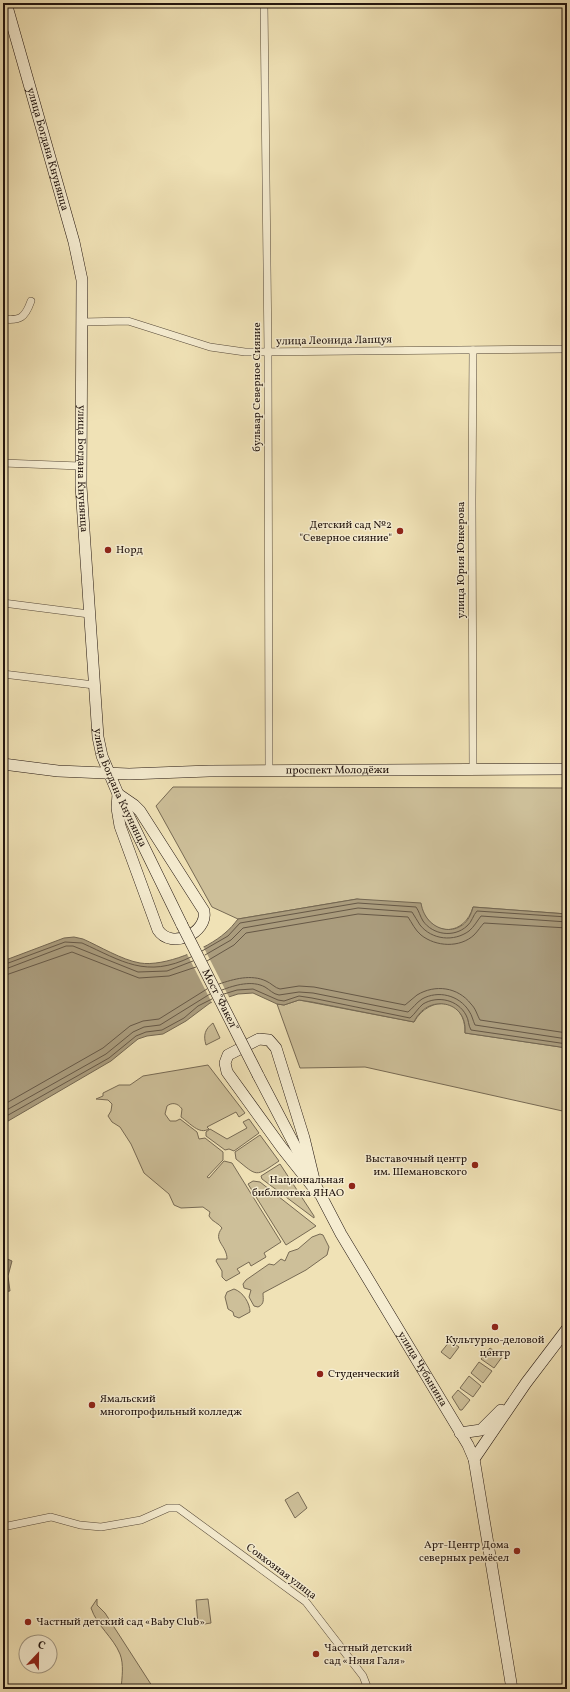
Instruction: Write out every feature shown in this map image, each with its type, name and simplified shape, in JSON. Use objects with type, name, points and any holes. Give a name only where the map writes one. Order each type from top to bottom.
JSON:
[{"type":"main road","name":"улица Богдана Кнунянца","points":[[6,3],[78,256],[82,280],[80,466],[98,737],[108,773],[182,925]]},
{"type":"main road","name":"проспект Молодёжи","points":[[3,764],[58,771],[108,773],[567,769]]},
{"type":"main road","points":[[118,794],[140,811],[204,911],[202,926],[196,931],[176,939],[165,938],[158,930],[120,826],[117,808],[118,794]]},
{"type":"main road","name":"Мост \"Факел\"","points":[[182,925],[258,1075]]},
{"type":"main road","points":[[259,1039],[269,1040],[276,1048],[304,1138],[317,1192],[282,1148],[227,1072],[225,1060],[230,1053],[259,1039]]},
{"type":"main road","name":"улица Чубынина","points":[[258,1075],[317,1192],[468,1445],[474,1459],[512,1689]]},
{"type":"main road","points":[[474,1459],[526,1383],[567,1329]]},
{"type":"main road","points":[[460,1433],[473,1432],[484,1427],[526,1383]]},
{"type":"street","name":"бульвар Северное Сияние","points":[[264,3],[268,352],[269,771]]},
{"type":"street","points":[[3,320],[24,316],[31,301]]},
{"type":"street","name":"улица Леонида Лапцуя","points":[[82,322],[128,321],[210,348],[228,351],[268,352],[567,349]]},
{"type":"street","name":"улица Юрия Юнкерова","points":[[473,350],[472,508],[474,770]]},
{"type":"street","points":[[3,463],[80,466]]},
{"type":"street","points":[[3,604],[89,614]]},
{"type":"street","points":[[3,674],[94,685]]},
{"type":"street","name":"Совхозная улица","points":[[3,1527],[42,1517],[51,1517],[80,1525],[101,1527],[141,1520],[168,1508],[178,1508],[306,1602],[363,1676],[368,1689]]},
{"type":"shaded area","points":[[173,787],[567,788],[567,914],[473,907],[469,916],[463,923],[457,928],[449,930],[441,929],[434,925],[427,919],[422,910],[357,899],[238,919],[212,907],[156,806]]},
{"type":"shaded area","points":[[299,1000],[414,1022],[421,1013],[429,1007],[437,1004],[446,1004],[454,1007],[460,1013],[464,1021],[465,1033],[567,1048],[567,1112],[365,1067],[300,1068],[277,1004],[284,1005]]},
{"type":"shaded area","points":[[213,1023],[220,1038],[206,1045],[205,1032]]},
{"type":"shaded area","points":[[208,1065],[245,1113],[239,1117],[236,1112],[207,1127],[209,1129],[205,1130],[195,1128],[181,1117],[182,1109],[177,1104],[167,1106],[165,1114],[170,1121],[180,1119],[197,1132],[199,1139],[205,1138],[223,1152],[223,1160],[207,1177],[209,1178],[224,1161],[232,1163],[281,1242],[264,1253],[266,1257],[251,1266],[249,1262],[237,1269],[240,1273],[226,1281],[222,1277],[222,1271],[216,1261],[217,1259],[227,1259],[225,1250],[219,1240],[219,1232],[222,1228],[210,1218],[210,1212],[203,1207],[181,1208],[174,1205],[169,1194],[144,1173],[131,1144],[120,1127],[112,1122],[108,1116],[111,1111],[112,1104],[108,1100],[96,1099],[103,1096],[103,1093],[119,1085],[130,1085],[143,1076]]},
{"type":"shaded area","points":[[249,1119],[259,1133],[234,1151],[229,1149],[225,1150],[206,1136],[206,1132],[210,1129],[227,1139],[247,1128],[243,1122]]},
{"type":"shaded area","points":[[260,1135],[279,1161],[257,1173],[253,1172],[236,1159],[235,1152]]},
{"type":"shaded area","points":[[280,1164],[314,1218],[262,1179],[261,1176]]},
{"type":"shaded area","points":[[253,1181],[260,1182],[316,1226],[286,1245],[248,1184]]},
{"type":"shaded area","points":[[320,1234],[323,1235],[329,1247],[327,1255],[306,1270],[263,1293],[262,1304],[258,1307],[254,1306],[249,1297],[251,1290],[244,1288],[243,1284],[246,1280],[269,1264],[274,1265],[281,1259],[285,1261],[289,1252],[298,1249],[312,1237]]},
{"type":"shaded area","points":[[234,1289],[243,1295],[250,1309],[250,1312],[239,1318],[234,1316],[233,1312],[228,1309],[225,1297],[227,1292]]},
{"type":"shaded area","points":[[450,1341],[459,1347],[450,1359],[441,1352]]},
{"type":"shaded area","points":[[490,1348],[502,1357],[494,1368],[481,1359]]},
{"type":"shaded area","points":[[479,1362],[492,1371],[483,1383],[471,1373]]},
{"type":"shaded area","points":[[469,1376],[481,1386],[473,1397],[460,1388]]},
{"type":"shaded area","points":[[458,1390],[470,1400],[462,1410],[460,1410],[452,1397]]},
{"type":"shaded area","points":[[298,1492],[307,1508],[295,1518],[285,1500]]},
{"type":"shaded area","points":[[97,1599],[97,1605],[105,1613],[154,1689],[121,1689],[122,1662],[120,1654],[97,1620],[91,1608]]},
{"type":"shaded area","points":[[208,1599],[211,1623],[198,1625],[196,1600]]},
{"type":"water","points":[[357,899],[421,903],[424,914],[430,922],[438,927],[446,929],[455,929],[463,925],[469,918],[473,907],[567,914],[567,1048],[465,1033],[464,1022],[460,1013],[454,1007],[446,1004],[437,1004],[428,1007],[420,1013],[414,1022],[299,1000],[284,1005],[277,1004],[253,993],[238,994],[210,1003],[186,1021],[163,1034],[138,1039],[111,1061],[3,1124],[3,961],[64,938],[74,937],[83,939],[118,956],[140,963],[150,964],[185,956],[197,951],[217,939],[238,919]]},
{"type":"water","points":[[3,1257],[12,1261],[8,1276],[10,1291],[3,1292]]},
{"type":"pier","points":[[202,944],[230,999],[213,1005],[186,952]]},
{"type":"place","name":"Детский сад №2 \"Северное сияние\"","points":[[400,531]]},
{"type":"place","name":"Норд","points":[[108,550]]},
{"type":"place","name":"Выставочный центр им. Шемановского","points":[[475,1165]]},
{"type":"place","name":"Национальная библиотека ЯНАО","points":[[352,1186]]},
{"type":"place","name":"Культурно-деловой центр","points":[[495,1327]]},
{"type":"place","name":"Студенческий","points":[[320,1374]]},
{"type":"place","name":"Ямальский многопрофильный колледж","points":[[92,1405]]},
{"type":"place","name":"Арт-Центр Дома северных ремёсел","points":[[517,1551]]},
{"type":"place","name":"Частный детский сад «Baby Club»","points":[[28,1622]]},
{"type":"place","name":"Частный детский сад «Няня Галя»","points":[[316,1654]]}]
